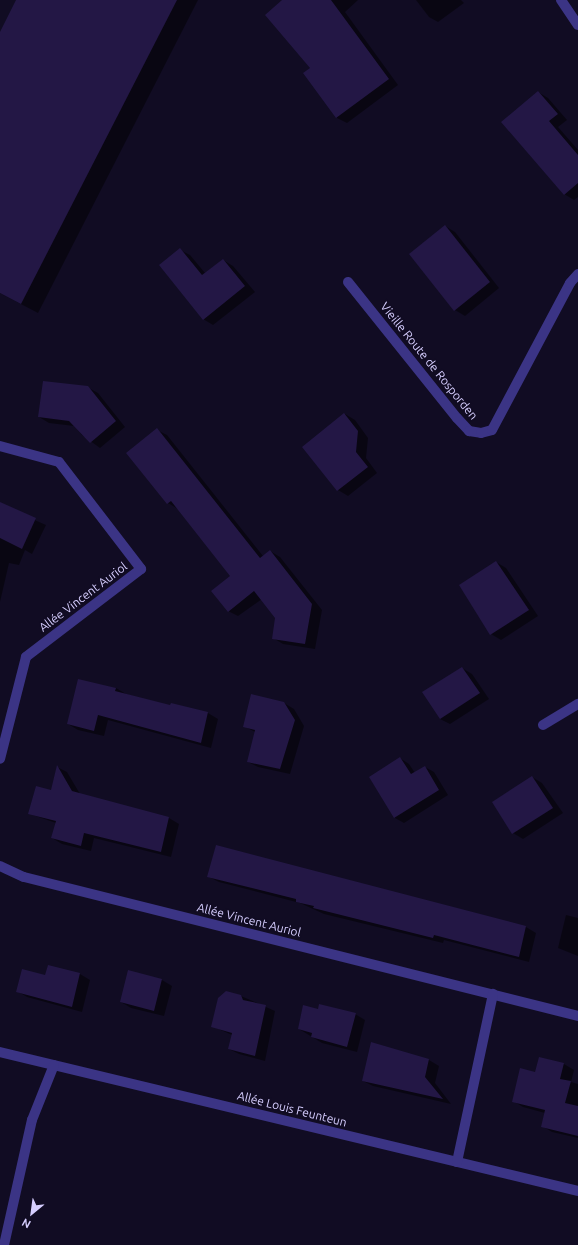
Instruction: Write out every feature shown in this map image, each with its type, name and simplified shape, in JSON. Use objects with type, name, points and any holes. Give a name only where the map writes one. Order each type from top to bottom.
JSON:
[{"type":"street","points":[[561,0],[578,25]]},
{"type":"street","name":"Vieille Route de Rosporden","points":[[348,282],[456,418],[469,431],[481,433],[492,430],[570,283],[578,274]]},
{"type":"street","name":"Allée Vincent Auriol","points":[[0,446],[59,462],[141,569],[26,657],[0,759]]},
{"type":"street","points":[[543,725],[578,704]]},
{"type":"street","name":"Allée Vincent Auriol","points":[[0,866],[24,877],[578,1016]]},
{"type":"street","points":[[457,1162],[493,994]]},
{"type":"street","name":"Allée Louis Feunteun","points":[[0,1052],[578,1191]]},
{"type":"street","points":[[4,1245],[32,1120],[54,1065]]},
{"type":"building","points":[[16,0],[177,0],[21,304],[0,293],[0,32]]},
{"type":"building","points":[[282,0],[331,0],[389,79],[336,118],[303,73],[310,68],[265,15]]},
{"type":"building","points":[[538,91],[558,114],[549,121],[578,155],[578,183],[564,195],[501,122]]},
{"type":"building","points":[[445,225],[490,282],[454,311],[409,254]]},
{"type":"building","points":[[180,248],[202,275],[223,259],[245,286],[203,320],[159,265]]},
{"type":"building","points":[[43,381],[88,386],[116,421],[90,443],[69,421],[38,417]]},
{"type":"building","points":[[344,413],[358,431],[356,452],[368,467],[337,491],[302,447]]},
{"type":"building","points":[[157,428],[260,558],[270,550],[312,604],[305,644],[272,639],[275,618],[254,591],[228,612],[211,591],[230,576],[171,501],[167,504],[126,453]]},
{"type":"building","points":[[0,502],[36,518],[22,549],[0,538]]},
{"type":"building","points":[[496,561],[529,610],[490,635],[459,585]]},
{"type":"building","points":[[462,667],[480,693],[440,719],[422,692]]},
{"type":"building","points":[[78,679],[116,688],[115,691],[170,705],[171,703],[208,712],[201,743],[98,715],[94,731],[67,724]]},
{"type":"building","points":[[251,694],[284,702],[295,720],[280,769],[247,762],[255,730],[243,727]]},
{"type":"building","points":[[400,757],[411,774],[425,766],[439,790],[394,818],[369,777]]},
{"type":"building","points":[[57,765],[72,791],[169,817],[161,852],[84,833],[81,846],[51,838],[56,821],[28,814],[36,786],[51,790]]},
{"type":"building","points":[[532,776],[553,808],[512,834],[492,802]]},
{"type":"building","points":[[216,845],[526,926],[519,957],[434,935],[433,938],[313,908],[314,906],[296,902],[296,899],[207,877]]},
{"type":"building","points":[[48,965],[80,973],[72,1007],[16,992],[22,969],[45,975]]},
{"type":"building","points":[[128,970],[162,979],[154,1011],[120,1002]]},
{"type":"building","points":[[226,991],[241,995],[243,1000],[266,1005],[255,1056],[228,1049],[232,1033],[211,1027],[218,998]]},
{"type":"building","points":[[319,1004],[356,1013],[347,1047],[311,1037],[312,1033],[298,1029],[303,1005],[318,1009]]},
{"type":"building","points":[[371,1042],[429,1059],[425,1077],[443,1099],[362,1081]]},
{"type":"building","points":[[539,1057],[564,1063],[560,1079],[571,1081],[565,1103],[578,1106],[578,1136],[541,1127],[545,1110],[512,1102],[520,1068],[535,1072]]}]
